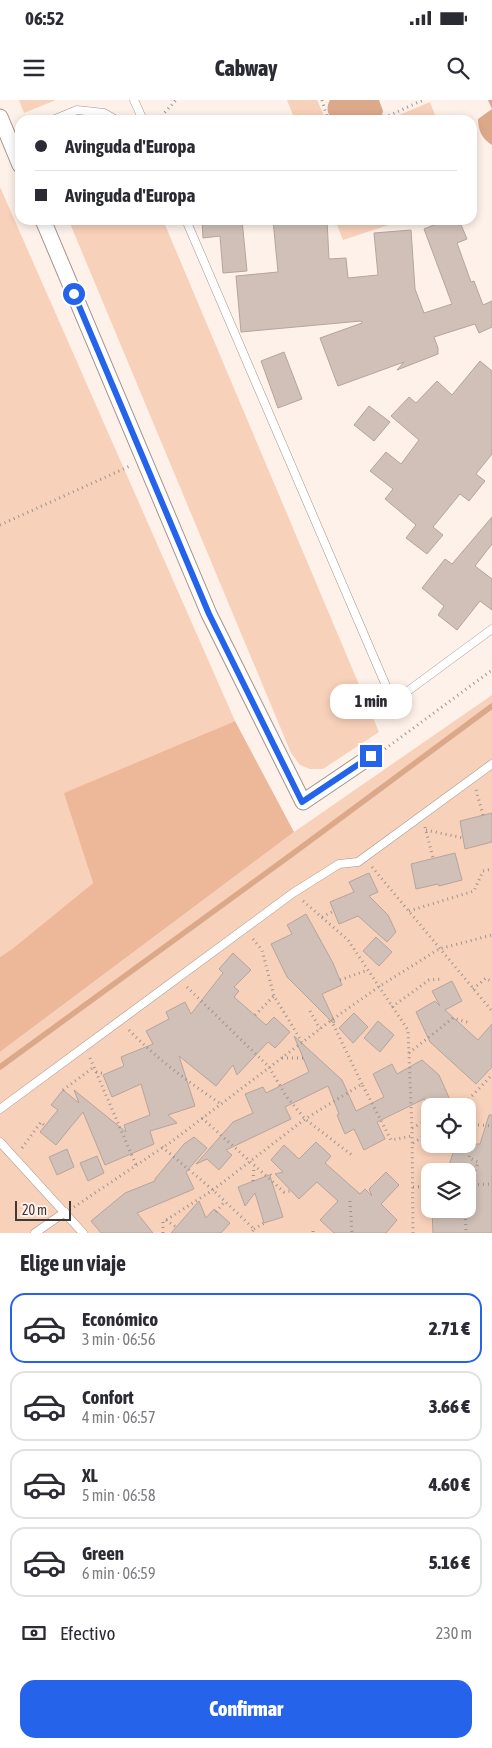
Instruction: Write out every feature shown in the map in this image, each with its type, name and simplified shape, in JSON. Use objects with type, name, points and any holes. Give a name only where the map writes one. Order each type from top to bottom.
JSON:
[{"type":"street","points":[[0,117],[12,138],[15,148]]},
{"type":"street","points":[[45,225],[209,614],[302,802],[371,756]]},
{"type":"lane","points":[[134,100],[141,115]]},
{"type":"lane","points":[[64,115],[76,110],[107,115]]},
{"type":"lane","points":[[188,225],[392,702],[492,630]]},
{"type":"lane","points":[[0,1109],[293,893],[339,864],[358,862],[492,764]]},
{"type":"lane","points":[[0,1142],[83,1233]]},
{"type":"lane","points":[[35,1233],[65,1212]]},
{"type":"path","points":[[162,115],[176,100]]},
{"type":"path","points":[[322,100],[326,115]]},
{"type":"path","points":[[390,115],[423,100]]},
{"type":"path","points":[[0,525],[144,459]]},
{"type":"path","points":[[371,756],[388,747],[492,670]]},
{"type":"path","points":[[473,778],[483,816]]},
{"type":"path","points":[[422,815],[433,858]]},
{"type":"path","points":[[426,830],[463,838]]},
{"type":"path","points":[[364,858],[439,950],[492,1011]]},
{"type":"path","points":[[409,911],[474,892],[483,871],[492,869]]},
{"type":"path","points":[[293,893],[348,940],[408,1030],[412,1128],[413,1233]]},
{"type":"path","points":[[322,917],[334,911]]},
{"type":"path","points":[[245,928],[262,950],[274,996],[302,1042]]},
{"type":"path","points":[[65,1212],[86,1200],[162,1147],[331,1020],[380,986],[439,950],[492,935]]},
{"type":"path","points":[[340,980],[368,970]]},
{"type":"path","points":[[177,978],[269,1068],[286,1096],[304,1119],[353,1156]]},
{"type":"path","points":[[473,989],[486,978],[492,982]]},
{"type":"path","points":[[392,1008],[429,980],[441,979]]},
{"type":"path","points":[[255,1015],[274,996]]},
{"type":"path","points":[[310,1011],[320,1029]]},
{"type":"path","points":[[409,1053],[453,1018],[470,1023]]},
{"type":"path","points":[[120,1020],[144,1046],[178,1076],[221,1104]]},
{"type":"path","points":[[331,1020],[390,1140],[412,1136]]},
{"type":"path","points":[[85,1046],[136,1165]]},
{"type":"path","points":[[282,1058],[303,1058]]},
{"type":"path","points":[[63,1090],[94,1067]]},
{"type":"path","points":[[96,1072],[105,1074]]},
{"type":"path","points":[[470,1098],[492,1075]]},
{"type":"path","points":[[163,1233],[166,1220],[212,1190],[304,1119],[362,1084]]},
{"type":"path","points":[[202,1118],[284,1192],[291,1191]]},
{"type":"path","points":[[15,1158],[41,1122],[45,1126]]},
{"type":"path","points":[[412,1128],[421,1124]]},
{"type":"path","points":[[476,1124],[492,1126]]},
{"type":"path","points":[[412,1144],[421,1138]]},
{"type":"path","points":[[162,1147],[225,1201],[254,1229]]},
{"type":"path","points":[[470,1153],[469,1158],[478,1162],[476,1167]]},
{"type":"path","points":[[253,1181],[254,1166]]},
{"type":"path","points":[[476,1185],[492,1184]]},
{"type":"path","points":[[413,1187],[421,1187]]},
{"type":"path","points":[[216,1212],[225,1201]]},
{"type":"path","points":[[350,1201],[352,1233]]},
{"type":"path","points":[[466,1218],[466,1233]]},
{"type":"path","points":[[166,1220],[176,1227]]},
{"type":"path","points":[[251,1233],[264,1223]]},
{"type":"shaded area","points":[[19,100],[56,100],[24,113]]},
{"type":"shaded area","points":[[287,100],[317,100],[324,115],[293,115]]},
{"type":"shaded area","points":[[330,100],[379,100],[383,111],[382,115],[329,115],[328,105]]},
{"type":"shaded area","points":[[488,100],[492,100],[492,109]]},
{"type":"shaded area","points":[[430,102],[435,115],[399,115]]},
{"type":"shaded area","points":[[492,109],[492,145],[481,134],[478,119]]},
{"type":"shaded area","points":[[0,187],[15,225],[17,225],[235,721],[65,793],[93,883],[0,957]]},
{"type":"shaded area","points":[[71,225],[165,225],[379,732],[323,769],[310,769],[300,765],[291,753]]},
{"type":"shaded area","points":[[337,225],[389,225],[343,240]]},
{"type":"shaded area","points":[[492,695],[492,1233],[0,1233],[0,1052],[294,832]]},
{"type":"shaded area","points":[[235,721],[294,832],[0,1052],[0,957],[93,883],[64,793]]},
{"type":"building","points":[[202,225],[242,225],[247,271],[223,273],[220,236],[203,238]]},
{"type":"building","points":[[273,225],[327,225],[329,259],[346,258],[348,278],[378,275],[374,233],[411,230],[415,289],[424,313],[452,304],[424,229],[434,225],[461,225],[467,239],[457,243],[471,282],[474,281],[483,305],[492,301],[492,327],[479,333],[475,324],[434,337],[438,354],[397,370],[404,362],[338,386],[320,338],[362,323],[361,321],[241,332],[236,276],[278,272]]},
{"type":"building","points":[[284,352],[302,399],[278,408],[261,361]]},
{"type":"building","points":[[480,361],[492,371],[492,454],[476,474],[485,481],[469,501],[460,494],[433,527],[443,535],[427,554],[406,538],[416,525],[385,499],[393,489],[370,471],[386,452],[401,464],[419,440],[391,416],[409,397],[416,403],[437,381],[452,395]]},
{"type":"building","points":[[369,406],[390,422],[374,441],[354,425]]},
{"type":"building","points":[[492,517],[492,544],[475,566],[492,579],[492,610],[480,601],[457,630],[438,615],[444,606],[422,588],[445,559],[452,564]]},
{"type":"building","points":[[492,813],[492,842],[465,849],[460,821]]},
{"type":"building","points":[[455,853],[462,880],[416,889],[411,864]]},
{"type":"building","points":[[369,873],[378,892],[369,896],[388,915],[396,932],[387,942],[358,916],[339,924],[330,902],[354,892],[349,882]]},
{"type":"building","points":[[306,914],[333,963],[342,985],[322,994],[335,1022],[333,1023],[287,977],[271,944],[292,934],[287,925]]},
{"type":"building","points":[[376,937],[392,952],[379,966],[363,951]]},
{"type":"building","points":[[233,953],[251,970],[234,987],[239,991],[234,997],[266,1025],[274,1017],[290,1032],[275,1048],[268,1042],[237,1075],[233,1065],[216,1086],[179,1056],[195,1106],[168,1115],[177,1123],[150,1131],[154,1144],[105,1165],[83,1112],[56,1145],[40,1132],[58,1110],[51,1105],[63,1090],[79,1103],[74,1090],[126,1132],[124,1125],[150,1115],[141,1084],[112,1097],[103,1075],[124,1066],[121,1057],[153,1044],[146,1031],[169,1019],[166,1012],[185,1002],[191,1014],[223,973],[219,969]]},
{"type":"building","points":[[452,981],[462,1001],[445,1010],[478,1040],[492,1024],[492,1067],[476,1084],[430,1042],[416,1012],[435,1001],[440,1006],[432,991]]},
{"type":"building","points":[[354,1013],[368,1027],[353,1043],[339,1028]]},
{"type":"building","points":[[378,1021],[394,1035],[380,1052],[364,1038]]},
{"type":"building","points":[[294,1036],[342,1080],[356,1111],[384,1097],[373,1074],[392,1064],[397,1074],[422,1060],[439,1075],[449,1098],[421,1098],[421,1100],[377,1122],[385,1139],[364,1150],[354,1129],[345,1134],[328,1086],[285,1107],[291,1119],[226,1150],[232,1155],[219,1170],[207,1159],[196,1164],[233,1122],[253,1113],[245,1094],[263,1087],[266,1093],[309,1072]]},
{"type":"building","points":[[489,1115],[492,1115],[492,1233],[433,1233],[432,1218],[476,1218],[476,1163],[450,1163],[453,1153],[476,1153],[476,1144],[480,1144]]},
{"type":"building","points":[[194,1137],[207,1148],[186,1172],[194,1189],[137,1213],[153,1233],[101,1233],[91,1221],[125,1193],[155,1181],[184,1144]]},
{"type":"building","points":[[316,1142],[331,1156],[325,1163],[360,1194],[365,1189],[372,1196],[369,1189],[386,1172],[399,1185],[381,1204],[397,1220],[386,1233],[334,1233],[320,1220],[338,1201],[317,1182],[299,1199],[275,1174],[283,1172],[271,1160],[284,1145],[299,1159]]},
{"type":"building","points":[[67,1149],[74,1167],[57,1175],[49,1157]]},
{"type":"building","points":[[97,1156],[104,1173],[88,1181],[80,1163]]},
{"type":"building","points":[[272,1174],[270,1176],[283,1217],[264,1223],[255,1193],[245,1206],[238,1187]]},
{"type":"building","points":[[199,1201],[206,1218],[214,1209],[230,1223],[221,1233],[171,1233]]},
{"type":"waterway","points":[[0,1067],[492,706]]},
{"type":"route","points":[[74,294],[209,614],[302,802],[371,756]]}]
